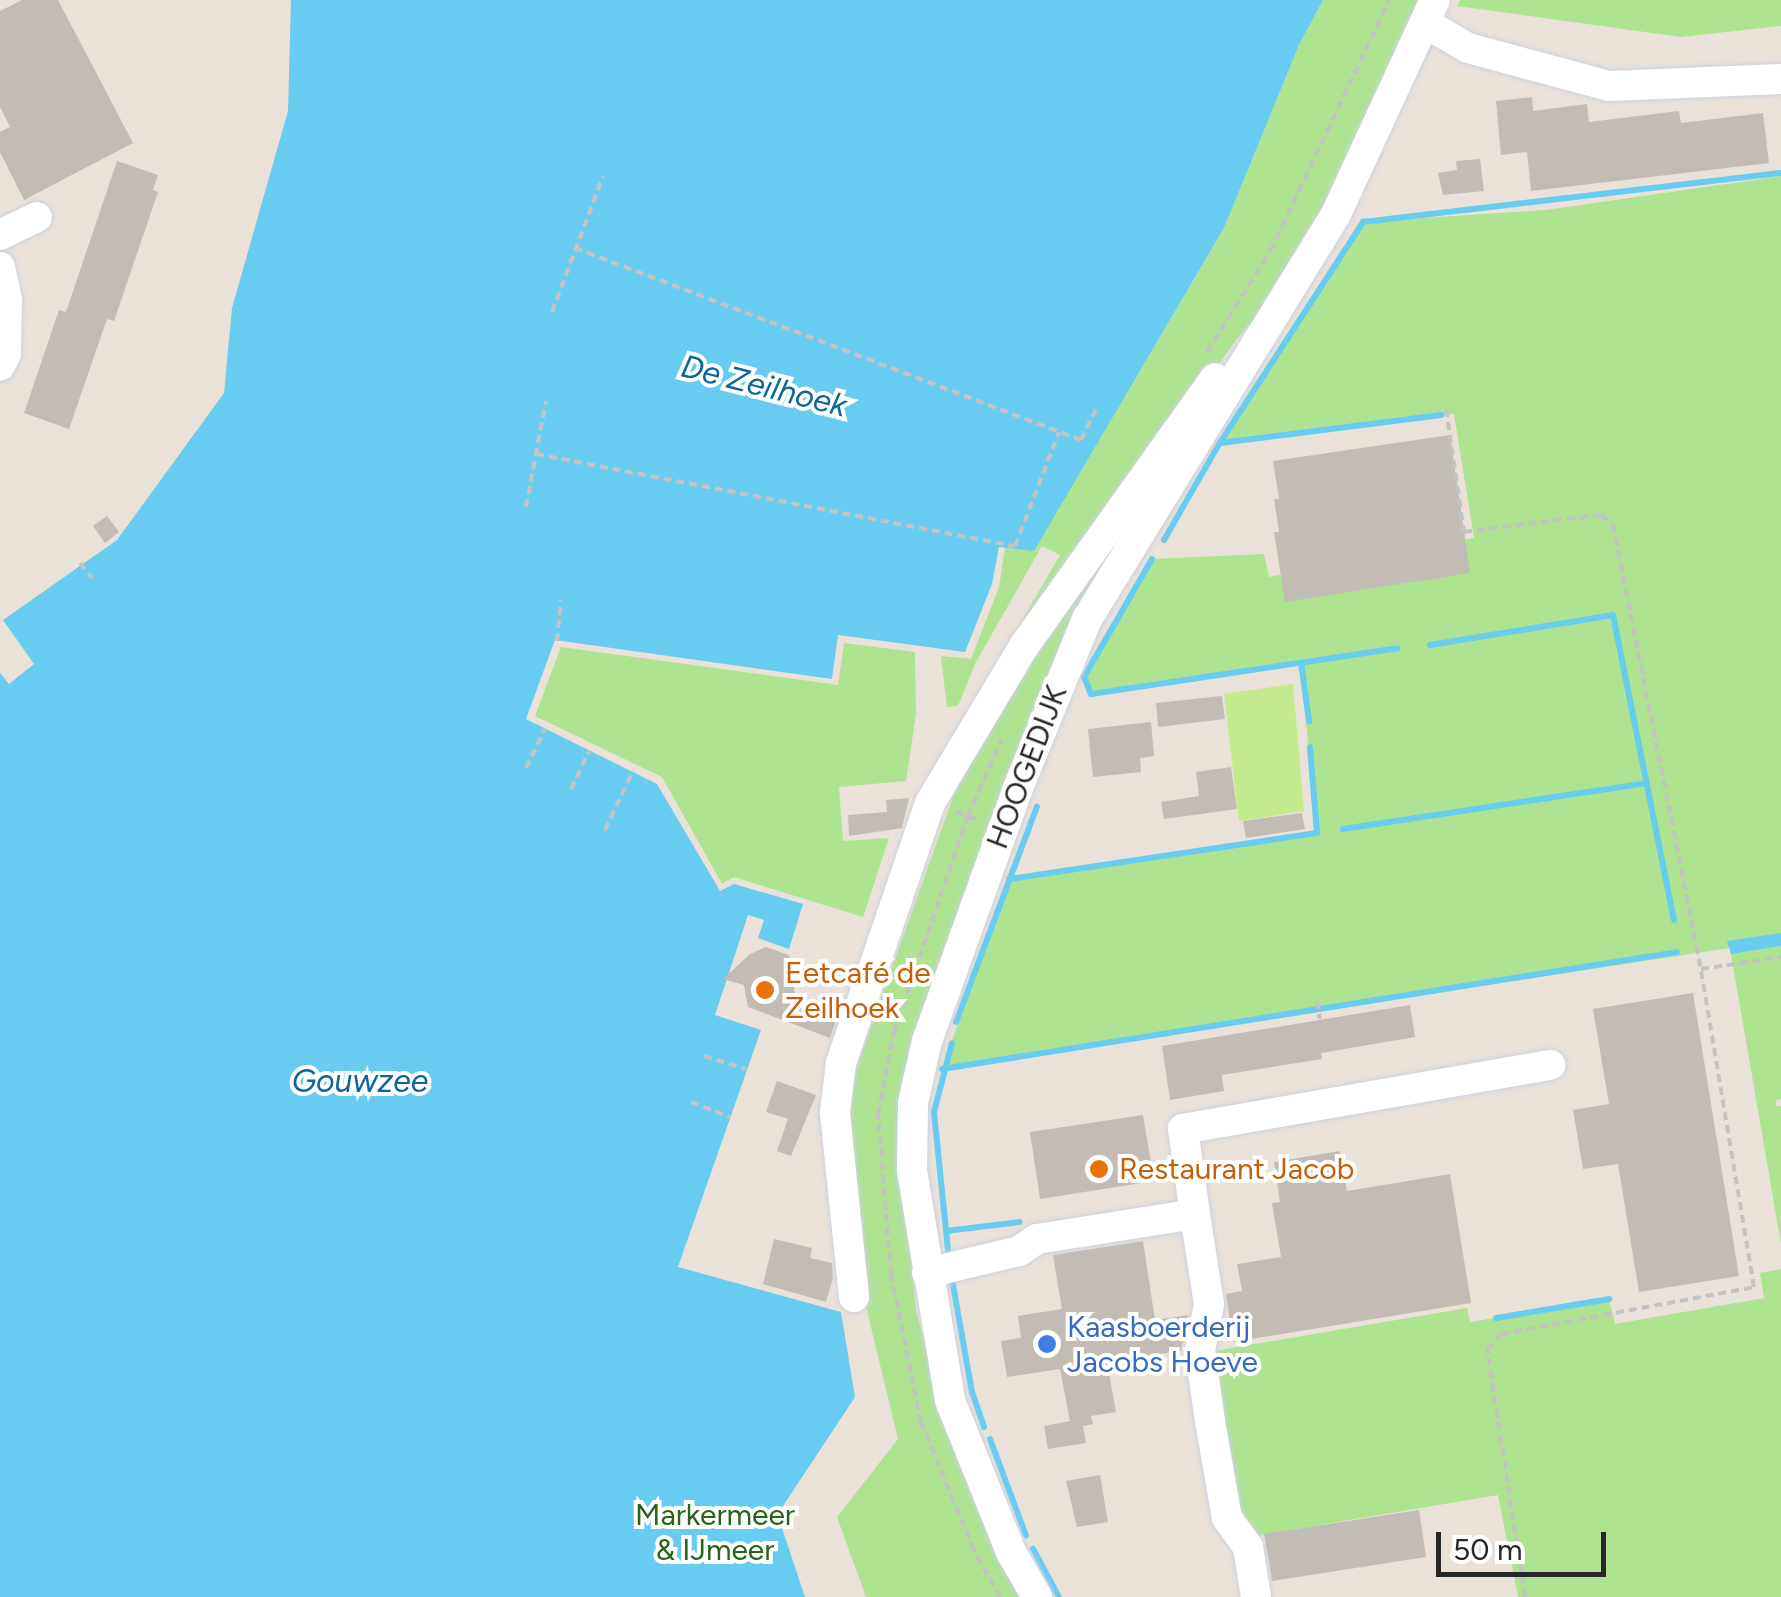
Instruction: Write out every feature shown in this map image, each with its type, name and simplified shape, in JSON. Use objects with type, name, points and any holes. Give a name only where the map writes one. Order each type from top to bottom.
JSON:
[{"type":"street","points":[[1430,11],[1468,48],[1608,86],[1781,78]]},
{"type":"street","name":"HOOGEDIJK","points":[[1037,1597],[1011,1552],[950,1400],[912,1170],[913,1103],[932,1026],[1003,830],[1088,619],[1336,214],[1430,11]]},
{"type":"street","points":[[0,235],[37,217]]},
{"type":"street","points":[[0,267],[8,301],[6,354],[0,366]]},
{"type":"street","points":[[854,1297],[835,1112],[841,1063],[930,803],[1053,603],[1242,341],[1278,312]]},
{"type":"street","points":[[1256,1597],[1248,1547],[1226,1518],[1210,1421],[1200,1351],[1209,1304],[1183,1130],[1550,1065]]},
{"type":"street","points":[[927,1273],[1019,1252],[1037,1239],[1195,1214]]},
{"type":"path","points":[[1201,361],[1271,250],[1390,0]]},
{"type":"path","points":[[552,312],[602,176]]},
{"type":"path","points":[[575,248],[1081,440],[1097,407]]},
{"type":"path","points":[[526,507],[546,401]]},
{"type":"path","points":[[1446,409],[1464,532],[1601,515],[1612,525],[1701,969],[1754,1287],[1501,1334],[1487,1349],[1525,1597]]},
{"type":"path","points":[[536,454],[1015,546],[1059,432]]},
{"type":"path","points":[[80,563],[92,578]]},
{"type":"path","points":[[557,641],[561,600]]},
{"type":"path","points":[[526,768],[546,730]]},
{"type":"path","points":[[1000,1597],[974,1550],[921,1422],[891,1274],[878,1114],[894,1032],[968,816],[1002,738]]},
{"type":"path","points":[[572,789],[589,750]]},
{"type":"path","points":[[605,830],[632,771]]},
{"type":"path","points":[[945,808],[1003,830]]},
{"type":"path","points":[[1701,969],[1781,957]]},
{"type":"path","points":[[1317,1001],[1320,1019]]},
{"type":"path","points":[[704,1056],[746,1069]]},
{"type":"path","points":[[691,1102],[730,1117]]},
{"type":"green space","points":[[1323,0],[1424,0],[1362,139],[1279,291],[1237,339],[992,673],[1060,555],[1042,546],[976,662],[958,706],[947,707],[941,656],[971,659],[999,587],[1005,548],[1034,550],[1224,228],[1299,45]]},
{"type":"green space","points":[[1460,0],[1781,0],[1781,26],[1681,37],[1457,6]]},
{"type":"green space","points":[[1781,176],[1781,940],[942,1069],[1009,879],[1317,832],[1300,663],[1091,694],[1084,677],[1152,559],[1264,554],[1269,577],[1474,538],[1454,414],[1219,444],[1363,222],[1546,210]]},
{"type":"green space","points":[[1159,492],[979,870],[904,1186],[916,1310],[944,1416],[1026,1597],[866,1597],[837,1517],[898,1439],[860,1282],[849,1114],[856,1068],[967,758],[1073,583]]},
{"type":"green space","points":[[844,643],[915,652],[916,714],[906,781],[839,787],[843,841],[889,838],[863,917],[734,877],[722,884],[662,777],[535,716],[561,647],[838,685]]},
{"type":"green space","points":[[1293,684],[1304,811],[1239,821],[1224,694]]},
{"type":"green space","points":[[1781,946],[1781,1099],[1776,1100],[1776,1106],[1781,1106],[1781,1244],[1731,954]]},
{"type":"green space","points":[[1781,1269],[1781,1597],[1518,1597],[1498,1495],[1225,1541],[1196,1354],[1467,1308],[1470,1322],[1609,1299],[1615,1324],[1764,1298],[1760,1273]]},
{"type":"water","name":"Gouwzee","points":[[291,0],[1323,0],[1299,45],[1224,228],[1034,551],[999,547],[992,584],[965,652],[838,635],[832,679],[555,640],[526,719],[657,784],[720,891],[734,884],[803,904],[789,949],[758,938],[764,920],[748,915],[715,1015],[761,1030],[678,1267],[841,1312],[855,1397],[781,1509],[780,1522],[805,1597],[0,1597],[0,673],[9,684],[34,664],[3,620],[117,540],[224,393],[232,308],[288,111]]},
{"type":"water","points":[[1781,933],[1781,946],[1731,954],[1727,941]]},
{"type":"building","points":[[22,0],[58,0],[133,143],[24,200],[0,152],[0,132],[10,127],[0,107],[0,11]]},
{"type":"building","points":[[1532,97],[1533,111],[1587,104],[1589,122],[1679,111],[1681,123],[1763,113],[1769,163],[1531,191],[1527,152],[1501,155],[1496,101]]},
{"type":"building","points":[[1480,159],[1484,191],[1443,195],[1438,173],[1457,170],[1456,161]]},
{"type":"building","points":[[117,161],[158,175],[153,190],[158,192],[114,321],[107,319],[69,429],[24,413],[59,310],[66,312]]},
{"type":"building","points":[[1450,435],[1470,573],[1285,602],[1274,532],[1279,532],[1274,499],[1279,499],[1273,461]]},
{"type":"building","points":[[107,516],[119,532],[105,543],[93,526]]},
{"type":"building","points":[[1222,696],[1225,719],[1158,727],[1156,703]]},
{"type":"building","points":[[1151,722],[1154,756],[1140,758],[1141,772],[1093,777],[1088,729]]},
{"type":"building","points":[[1231,767],[1237,809],[1164,819],[1161,802],[1199,796],[1196,772]]},
{"type":"building","points":[[909,798],[902,828],[849,836],[848,815],[887,812],[886,800]]},
{"type":"building","points":[[1302,813],[1305,829],[1246,838],[1243,821]]},
{"type":"building","points":[[766,947],[789,955],[796,1000],[838,1014],[830,1038],[748,1007],[744,985],[723,979],[750,954]]},
{"type":"building","points":[[1693,993],[1739,1276],[1639,1292],[1618,1164],[1583,1169],[1573,1110],[1609,1104],[1593,1009]]},
{"type":"building","points":[[1410,1005],[1415,1037],[1321,1053],[1322,1059],[1222,1075],[1224,1091],[1170,1100],[1162,1046]]},
{"type":"building","points":[[777,1081],[816,1095],[791,1156],[777,1151],[788,1119],[766,1112]]},
{"type":"building","points":[[1143,1115],[1154,1181],[1040,1199],[1030,1132]]},
{"type":"building","points":[[1340,1151],[1347,1191],[1450,1174],[1471,1303],[1233,1342],[1226,1294],[1242,1291],[1237,1264],[1281,1257],[1272,1203],[1280,1202],[1274,1162]]},
{"type":"building","points":[[774,1239],[812,1248],[810,1258],[832,1263],[833,1278],[826,1302],[763,1284]]},
{"type":"building","points":[[1143,1241],[1155,1320],[1188,1315],[1181,1351],[1107,1362],[1116,1412],[1091,1416],[1093,1424],[1083,1426],[1086,1443],[1048,1449],[1044,1426],[1070,1421],[1060,1369],[1007,1377],[1001,1341],[1021,1338],[1018,1316],[1062,1309],[1053,1255]]},
{"type":"building","points":[[1100,1475],[1108,1522],[1077,1527],[1066,1481]]},
{"type":"building","points":[[1419,1510],[1426,1557],[1272,1581],[1264,1534]]},
{"type":"waterway","points":[[1164,540],[1219,444],[1363,222],[1781,173]]},
{"type":"waterway","points":[[1220,443],[1441,415]]},
{"type":"waterway","points":[[1152,559],[1084,677],[1091,694],[1398,648]]},
{"type":"waterway","points":[[1430,645],[1613,615],[1674,920]]},
{"type":"waterway","points":[[1301,663],[1309,721]]},
{"type":"waterway","points":[[1009,879],[1317,833],[1310,747]]},
{"type":"waterway","points":[[1343,829],[1647,783]]},
{"type":"waterway","points":[[956,1022],[1037,807]]},
{"type":"waterway","points":[[942,1069],[1677,952]]},
{"type":"waterway","points":[[948,1250],[934,1112],[952,1043]]},
{"type":"waterway","points":[[946,1231],[1019,1222]]},
{"type":"waterway","points":[[952,1279],[972,1392],[984,1427]]},
{"type":"waterway","points":[[1496,1318],[1609,1299]]},
{"type":"waterway","points":[[990,1439],[1026,1536]]},
{"type":"waterway","points":[[1033,1549],[1059,1597]]},
{"type":"place","name":"Eetcafé de Zeilhoek","points":[[765,990]]},
{"type":"place","name":"Restaurant Jacob","points":[[1099,1169]]},
{"type":"place","name":"Kaasboerderij Jacobs Hoeve","points":[[1047,1344]]},
{"type":"water label","name":"De Zeilhoek","points":[[764,386]]},
{"type":"park label","name":"Markermeer & IJmeer","points":[[715,1532]]}]
